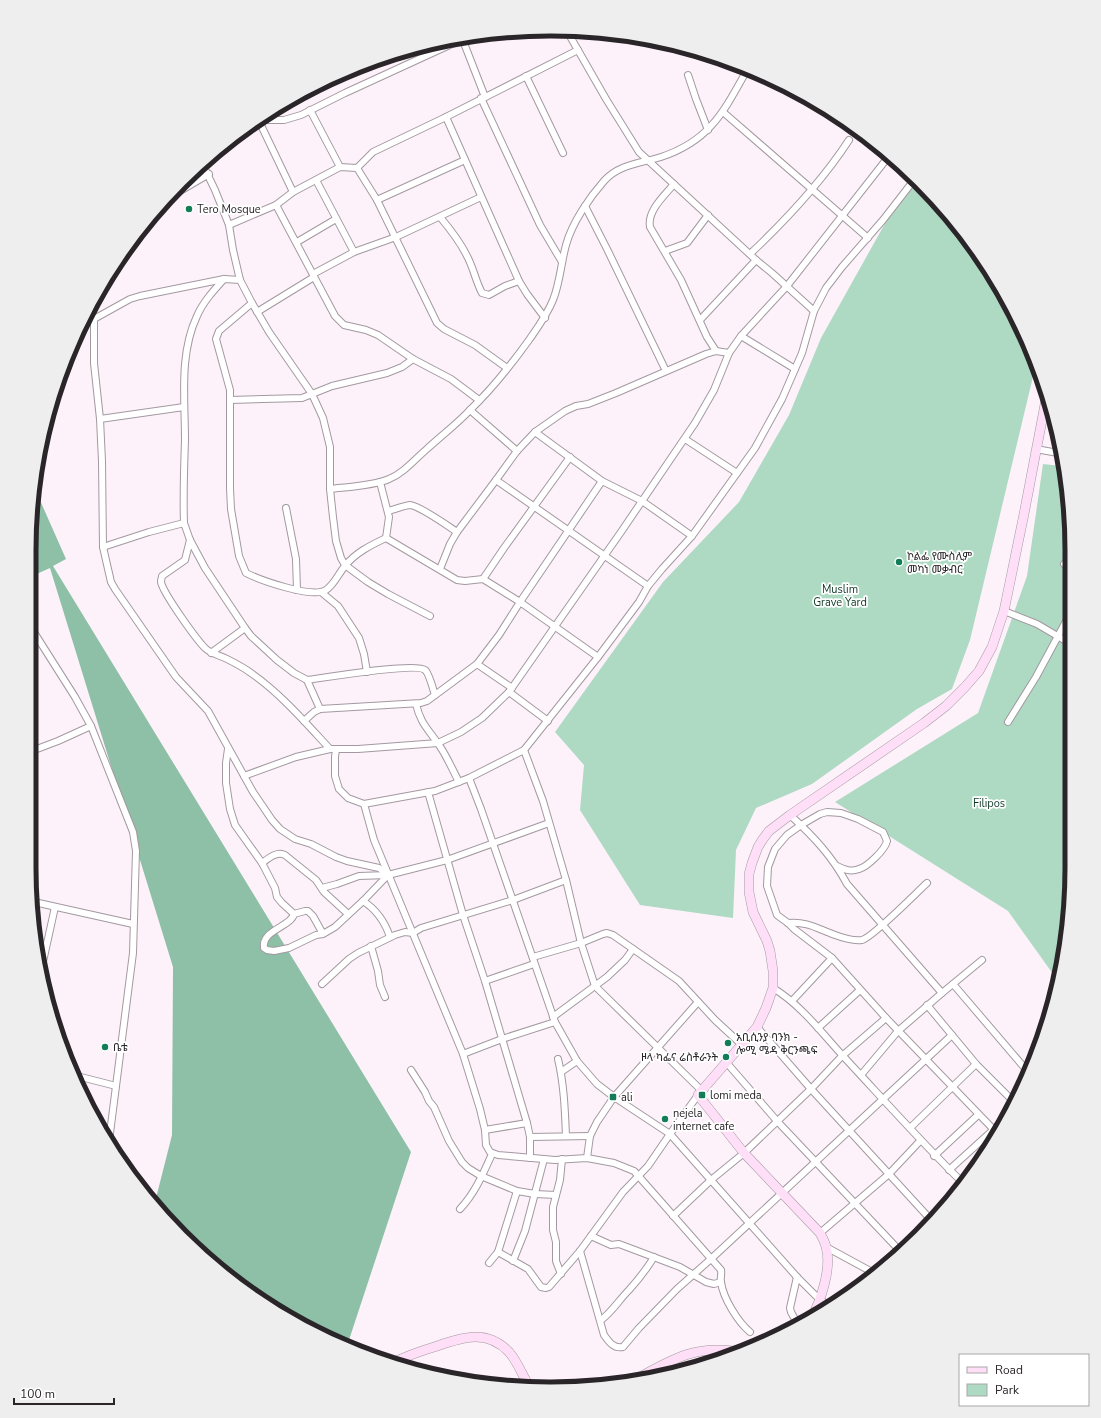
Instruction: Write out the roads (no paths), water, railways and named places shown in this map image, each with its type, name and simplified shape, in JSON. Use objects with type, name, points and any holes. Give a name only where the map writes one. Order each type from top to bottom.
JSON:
[{"type":"street","points":[[570,37],[626,133],[639,152],[756,260],[814,311]]},
{"type":"street","points":[[466,43],[483,98],[540,226],[562,262]]},
{"type":"street","points":[[270,120],[294,118],[444,48]]},
{"type":"street","points":[[229,225],[276,205],[293,192],[340,167],[357,168],[373,152],[578,50]]},
{"type":"street","points":[[330,489],[380,482],[396,476],[480,400],[507,368],[544,318],[556,293],[562,262],[572,229],[585,206],[604,180],[624,168],[661,157],[682,147],[692,142],[708,130],[722,112],[745,74]]},
{"type":"street","points":[[688,75],[708,130]]},
{"type":"street","points":[[526,76],[563,153]]},
{"type":"street","points":[[310,110],[340,167]]},
{"type":"street","points":[[722,112],[868,238]]},
{"type":"street","points":[[446,117],[519,281],[544,318]]},
{"type":"street","points":[[262,125],[293,192]]},
{"type":"street","points":[[750,254],[787,218],[835,160],[848,140]]},
{"type":"street","points":[[377,200],[465,160]]},
{"type":"street","points":[[244,776],[296,757],[333,749],[438,743],[461,732],[482,718],[511,690],[685,439],[714,390],[729,353],[741,336],[787,286],[886,160]]},
{"type":"street","points":[[357,168],[377,200],[434,317],[441,327],[475,345],[507,368]]},
{"type":"street","points":[[206,169],[229,225],[240,280],[256,312],[312,394],[323,418],[330,447],[330,489],[336,541],[341,558],[345,565],[368,582],[430,616]]},
{"type":"street","points":[[187,187],[209,174]]},
{"type":"street","points":[[316,180],[354,252]]},
{"type":"street","points":[[674,184],[652,212],[650,227],[681,280],[707,337],[716,351]]},
{"type":"street","points":[[190,540],[185,560],[162,576],[161,581],[173,604],[188,627],[206,649],[211,653],[226,658],[250,672],[285,702],[333,749],[336,784],[343,794],[354,801],[364,804],[428,792],[469,778],[524,750],[598,657],[662,568],[692,536],[765,431],[782,399],[802,353],[814,311],[834,276],[896,205],[911,184]]},
{"type":"street","points":[[256,312],[354,252],[396,237],[440,218],[481,197]]},
{"type":"street","points":[[276,205],[335,316],[340,322],[378,335],[413,359],[450,378],[480,400]]},
{"type":"street","points":[[585,206],[608,249],[666,371]]},
{"type":"street","points":[[664,251],[687,243],[708,215]]},
{"type":"street","points":[[440,218],[455,234],[468,258],[482,293],[489,294],[519,281]]},
{"type":"street","points":[[297,242],[336,220]]},
{"type":"street","points":[[700,320],[756,260]]},
{"type":"street","points":[[94,319],[130,299],[224,279],[240,280]]},
{"type":"street","points":[[224,279],[201,308],[192,329],[185,361],[184,523],[190,540],[205,568],[245,628],[251,636],[277,660],[306,680],[320,709]]},
{"type":"street","points":[[252,304],[218,331],[217,335],[217,342],[227,377],[230,400],[231,509],[239,556],[246,573],[265,581],[312,593],[321,592],[332,585],[345,565],[361,552],[386,538],[389,524],[388,511],[380,482]]},
{"type":"street","points":[[93,315],[94,363],[100,419],[103,548],[112,582],[120,598],[155,645],[176,677],[208,711],[228,749],[272,820],[286,834],[295,839],[325,850],[336,857],[347,861],[379,868],[388,875]]},
{"type":"street","points":[[741,336],[795,369]]},
{"type":"street","points":[[440,569],[450,544],[457,532],[517,451],[535,432],[576,406],[588,404],[716,351],[729,353]]},
{"type":"street","points":[[230,400],[295,399],[307,397],[332,386],[387,373],[402,367],[413,359]]},
{"type":"street","points":[[100,419],[184,407]]},
{"type":"street","points":[[498,1252],[528,1269],[538,1284],[543,1288],[549,1287],[580,1251],[619,1198],[653,1160],[700,1093],[757,1027],[765,1012],[773,988],[773,972],[767,941],[757,921],[751,903],[749,874],[755,854],[763,839],[769,832],[790,815],[924,722],[956,697],[985,662],[992,647],[1004,611],[1044,407]]},
{"type":"street","points":[[470,410],[517,451]]},
{"type":"street","points":[[535,432],[602,481],[642,501],[692,536]]},
{"type":"street","points":[[685,439],[737,473]]},
{"type":"street","points":[[1036,449],[1055,453]]},
{"type":"street","points":[[483,579],[570,457]]},
{"type":"street","points":[[496,480],[648,586]]},
{"type":"street","points":[[304,721],[320,709],[416,704],[427,701],[477,664],[499,635],[602,481]]},
{"type":"street","points":[[388,511],[408,505],[412,506],[430,515],[457,532]]},
{"type":"street","points":[[286,508],[296,558],[297,590]]},
{"type":"street","points":[[103,548],[149,532],[184,523]]},
{"type":"street","points":[[386,538],[457,580],[465,581],[483,579],[520,602],[598,657]]},
{"type":"street","points":[[321,592],[338,606],[359,638],[364,654],[367,672]]},
{"type":"street","points":[[1004,611],[1037,624],[1065,640]]},
{"type":"street","points":[[1008,722],[1036,677],[1065,623]]},
{"type":"street","points":[[211,653],[245,628]]},
{"type":"street","points":[[36,635],[75,697],[91,726],[130,823],[135,842],[136,894],[133,924],[133,953],[110,1133]]},
{"type":"street","points":[[477,664],[548,721]]},
{"type":"street","points":[[306,680],[398,668],[420,667],[426,672],[435,695]]},
{"type":"street","points":[[416,704],[422,724],[438,743],[459,782]]},
{"type":"street","points":[[36,749],[91,726]]},
{"type":"street","points":[[228,749],[226,784],[234,825],[262,863],[277,897],[294,914]]},
{"type":"street","points":[[524,750],[543,801],[566,880],[581,943],[595,986],[700,1093],[744,1153],[820,1233],[826,1248],[827,1264],[820,1300],[816,1308]]},
{"type":"street","points":[[469,778],[554,1019],[577,1061],[597,1084],[670,1134],[797,1277],[820,1300],[824,1302]]},
{"type":"street","points":[[428,792],[463,915],[485,981],[527,1123],[530,1137],[530,1158]]},
{"type":"street","points":[[364,804],[374,840],[463,1054],[480,1109],[485,1130],[487,1149],[492,1154],[498,1156],[544,1159],[587,1158],[614,1163],[634,1171],[721,1270],[721,1282],[734,1313],[739,1322],[750,1332]]},
{"type":"street","points":[[837,866],[847,870],[860,869],[873,860],[887,843],[883,832],[850,815],[833,812],[820,814],[787,835],[775,849],[768,867],[767,886],[777,915],[832,958],[898,1031],[954,1087],[978,1115],[993,1129]]},
{"type":"street","points":[[790,815],[801,825],[837,866],[847,884],[942,993]]},
{"type":"street","points":[[322,888],[359,876],[388,875],[447,860],[549,824]]},
{"type":"street","points":[[262,863],[276,854],[282,854],[316,880],[324,892],[348,914]]},
{"type":"street","points":[[323,934],[308,911],[305,911],[294,914],[292,919],[276,929],[267,937],[264,941],[264,948],[274,951],[289,948],[316,935],[323,934],[335,927],[388,875]]},
{"type":"street","points":[[322,984],[349,959],[390,937],[401,933],[412,933],[421,928],[513,900],[566,880]]},
{"type":"street","points":[[788,923],[804,923],[835,935],[857,940],[866,939],[927,883]]},
{"type":"street","points":[[363,901],[376,912],[383,921],[390,937]]},
{"type":"street","points":[[37,903],[133,924]]},
{"type":"street","points":[[44,957],[56,907]]},
{"type":"street","points":[[485,981],[603,934],[610,934],[679,981],[715,1020],[742,1044]]},
{"type":"street","points":[[371,946],[380,985],[385,997]]},
{"type":"street","points":[[463,1054],[554,1019],[616,969],[633,949]]},
{"type":"street","points":[[792,1001],[832,958]]},
{"type":"street","points":[[861,1075],[898,1031],[982,960]]},
{"type":"street","points":[[953,984],[1024,1068]]},
{"type":"street","points":[[773,988],[792,1001],[861,1075],[882,1100],[910,1128],[934,1156],[960,1180]]},
{"type":"street","points":[[818,1028],[860,990]]},
{"type":"street","points":[[587,1158],[590,1136],[597,1122],[614,1097],[698,1002]]},
{"type":"street","points":[[927,1005],[976,1064],[1010,1098]]},
{"type":"street","points":[[673,1216],[744,1153],[811,1089],[842,1056],[886,1018]]},
{"type":"street","points":[[757,1027],[811,1089],[928,1217]]},
{"type":"street","points":[[580,1251],[601,1320],[604,1335],[609,1342],[616,1347],[623,1347],[660,1305],[750,1224],[782,1192],[850,1131],[952,1035]]},
{"type":"street","points":[[558,1059],[565,1107],[566,1136]]},
{"type":"street","points":[[561,1072],[577,1061]]},
{"type":"street","points":[[726,1062],[777,1121],[897,1248]]},
{"type":"street","points":[[910,1128],[976,1064]]},
{"type":"street","points":[[411,1070],[434,1107],[449,1141],[462,1162],[481,1176],[517,1191],[556,1195]]},
{"type":"street","points":[[81,1077],[116,1086]]},
{"type":"street","points":[[934,1156],[978,1115]]},
{"type":"street","points":[[485,1130],[527,1123]]},
{"type":"street","points":[[530,1137],[590,1136]]},
{"type":"street","points":[[949,1170],[989,1136]]},
{"type":"street","points":[[820,1233],[888,1174],[920,1141]]},
{"type":"street","points":[[460,1210],[479,1184],[481,1176],[492,1154]]},
{"type":"street","points":[[513,1261],[525,1231],[544,1159]]},
{"type":"street","points":[[561,1274],[556,1261],[553,1206],[560,1180],[562,1159]]},
{"type":"street","points":[[489,1263],[498,1252],[517,1191]]},
{"type":"street","points":[[591,1236],[605,1244],[611,1246],[619,1244],[680,1267],[706,1282],[714,1284],[721,1282]]},
{"type":"street","points":[[826,1248],[870,1271]]},
{"type":"street","points":[[601,1320],[608,1315],[637,1282],[654,1258]]},
{"type":"street","points":[[795,1320],[790,1312],[790,1308],[797,1277]]},
{"type":"street","points":[[400,1359],[462,1338],[474,1336],[482,1337],[496,1342],[509,1352],[515,1359],[527,1381]]},
{"type":"street","points":[[649,1372],[673,1360],[694,1352],[706,1350],[725,1351]]},
{"type":"place","name":"Tero Mosque","points":[[189,209]]},
{"type":"place","name":"ኮልፌ የሙስሊም መካነ መቃብር","points":[[899,562]]},
{"type":"place","name":"አቢሲንያ ባንክ - ሎሚ ሜዳ ቅርንጫፍ","points":[[728,1043]]},
{"type":"place","name":"ቤቴ","points":[[105,1047]]},
{"type":"place","name":"ዞላ ካፌና ሬስቶራንት","points":[[726,1057]]},
{"type":"place","name":"lomi meda","points":[[702,1095]]},
{"type":"place","name":"ali","points":[[613,1097]]},
{"type":"place","name":"nejela internet cafe","points":[[665,1119]]},
{"type":"park label","name":"Muslim Grave Yard","points":[[840,595]]},
{"type":"park label","name":"Filipos","points":[[989,803]]}]
